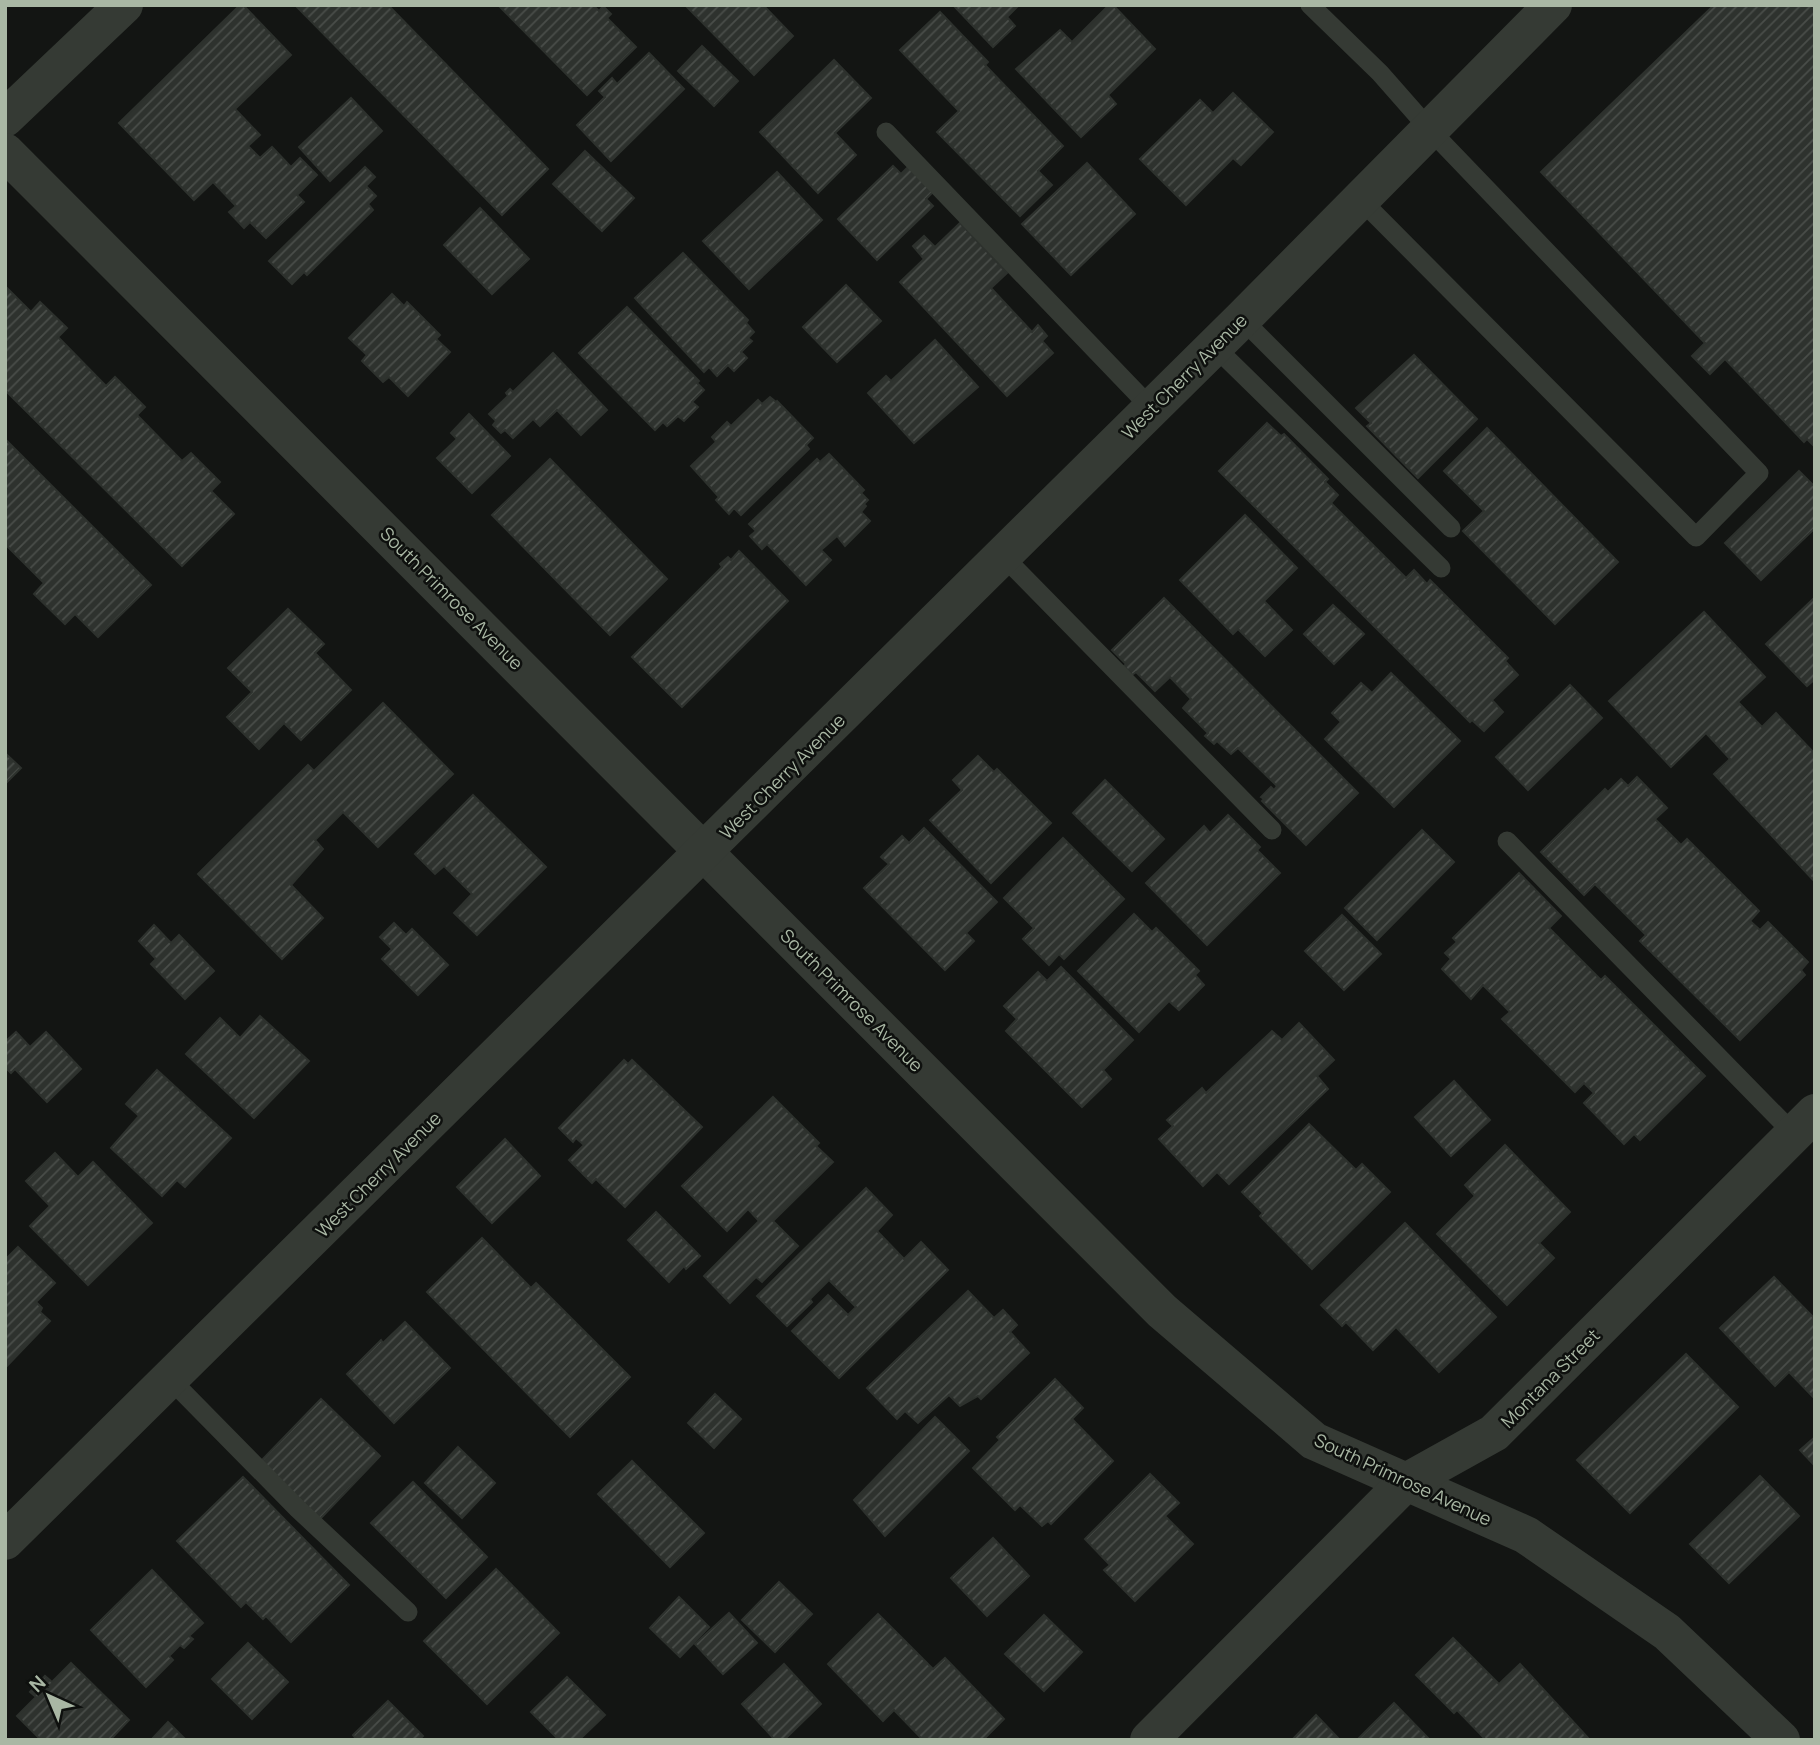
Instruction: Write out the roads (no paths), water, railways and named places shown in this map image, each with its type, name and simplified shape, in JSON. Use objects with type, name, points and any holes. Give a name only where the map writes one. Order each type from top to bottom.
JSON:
[{"type":"street","points":[[5,118],[124,5]]},
{"type":"street","name":"West Cherry Avenue","points":[[5,1541],[1152,409],[1431,131],[1553,5]]},
{"type":"street","name":"South Primrose Avenue","points":[[5,152],[1162,1311],[1314,1441],[1526,1535],[1667,1632],[1781,1740]]},
{"type":"street","name":"Montana Street","points":[[1149,1740],[1406,1482],[1494,1433],[1804,1124]]},
{"type":"lane","points":[[1310,5],[1380,73],[1431,131],[1759,473],[1696,537],[1361,200]]},
{"type":"lane","points":[[886,132],[1152,409]]},
{"type":"lane","points":[[1242,319],[1451,528]]},
{"type":"lane","points":[[1214,346],[1441,568]]},
{"type":"lane","points":[[1003,556],[1272,830]]},
{"type":"lane","points":[[1507,841],[1804,1124]]},
{"type":"lane","points":[[170,1379],[299,1510],[408,1612]]}]
